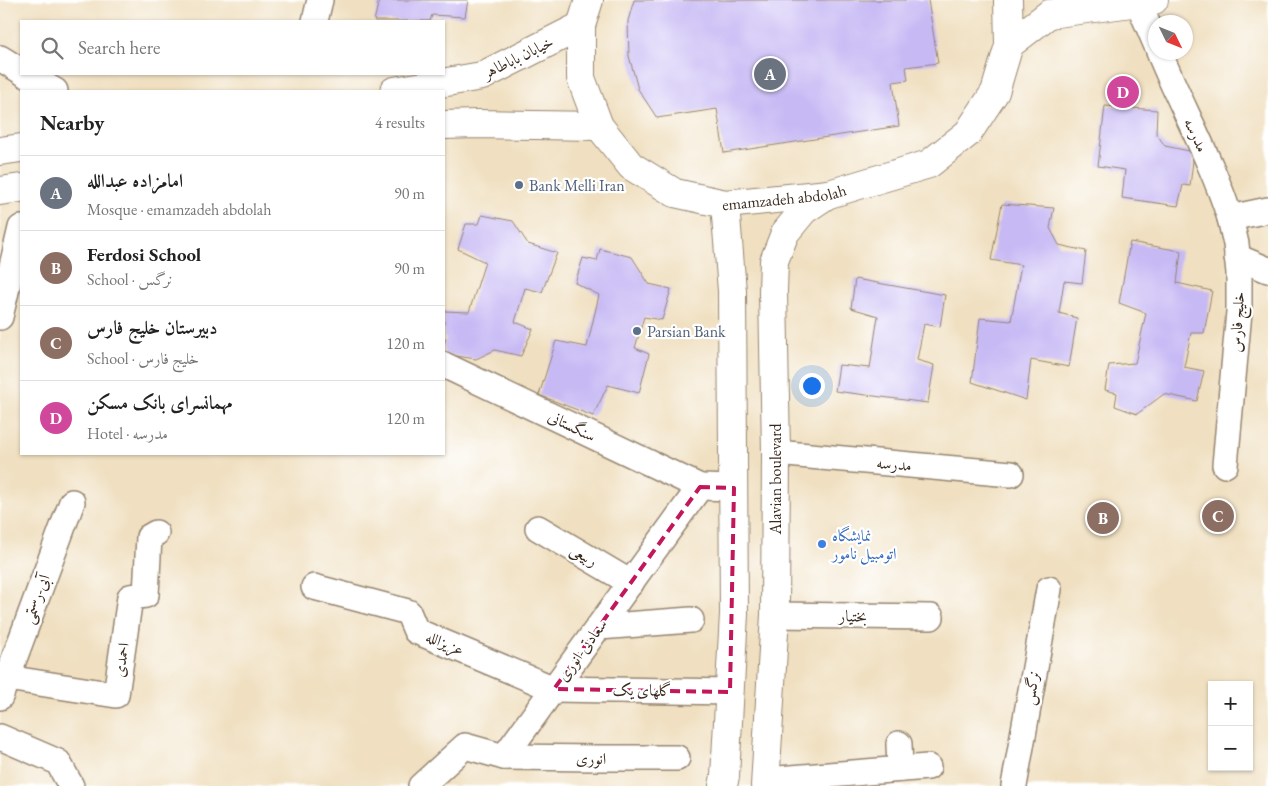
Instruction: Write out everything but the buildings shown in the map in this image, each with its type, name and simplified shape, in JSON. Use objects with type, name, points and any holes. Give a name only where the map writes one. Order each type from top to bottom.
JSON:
[{"type":"main road","name":"emamzadeh abdolah","points":[[589,0],[581,26],[581,78],[599,126],[631,166],[675,193],[725,204],[829,194],[929,164],[968,133],[995,92],[1009,45],[1008,0]]},
{"type":"main road","points":[[1009,45],[1049,14],[1086,4],[1146,1]]},
{"type":"main road","name":"خیابان باباطاهر","points":[[400,90],[482,76],[581,26]]},
{"type":"main road","points":[[445,125],[599,126]]},
{"type":"main road","points":[[0,151],[20,148]]},
{"type":"main road","points":[[0,191],[20,188]]},
{"type":"main road","name":"Alavian boulevard","points":[[765,783],[775,615],[774,261],[785,234],[804,210],[829,194]]},
{"type":"main road","points":[[723,786],[734,614],[732,291],[725,204]]},
{"type":"street","points":[[314,20],[320,0]]},
{"type":"street","points":[[1146,1],[1149,15]]},
{"type":"street","points":[[0,58],[20,70]]},
{"type":"street","name":"مدرسه","points":[[1162,60],[1188,120],[1212,167],[1230,218]]},
{"type":"street","points":[[27,75],[53,90]]},
{"type":"street","points":[[1230,218],[1268,210]]},
{"type":"street","name":"خلیج فارس","points":[[1225,465],[1239,312],[1236,244],[1230,218]]},
{"type":"street","points":[[0,317],[20,232]]},
{"type":"street","points":[[1237,257],[1268,270]]},
{"type":"street","name":"سنگستانی","points":[[445,365],[700,487]]},
{"type":"street","name":"مدرسه","points":[[776,453],[1011,474]]},
{"type":"street","points":[[700,487],[734,488]]},
{"type":"street","name":"سعادتی-انوری","points":[[504,757],[700,487]]},
{"type":"street","name":"آبی-رستمی","points":[[3,687],[72,502]]},
{"type":"street","name":"ربیعی","points":[[538,528],[631,583]]},
{"type":"street","name":"احمدی","points":[[3,687],[116,695],[130,597],[146,595],[149,537],[156,533]]},
{"type":"street","name":"عزیزالله","points":[[314,587],[408,612],[416,631],[554,689]]},
{"type":"street","name":"نرگس","points":[[1014,786],[1049,589]]},
{"type":"street","name":"بختیار","points":[[775,615],[932,617]]},
{"type":"street","points":[[599,627],[691,620]]},
{"type":"street","name":"گلهای یک","points":[[554,689],[730,692]]},
{"type":"street","points":[[0,737],[58,762],[71,786]]},
{"type":"street","points":[[899,744],[900,769]]},
{"type":"street","points":[[420,786],[465,746],[504,757]]},
{"type":"street","name":"انوری","points":[[504,757],[677,758]]},
{"type":"street","points":[[765,783],[928,767]]},
{"type":"highlighted area","points":[[700,487],[734,488],[730,692],[554,689]]},
{"type":"place","name":"امامزاده عبدالله","points":[[770,74]]},
{"type":"place","name":"مهمانسرای بانک مسکن","points":[[1123,92]]},
{"type":"place","name":"Bank Melli Iran","points":[[519,185]]},
{"type":"place","name":"Parsian Bank","points":[[637,331]]},
{"type":"place","name":"دبیرستان خلیج فارس","points":[[1218,516]]},
{"type":"place","name":"Ferdosi School","points":[[1103,518]]},
{"type":"place","name":"نمایشگاه اتومبیل نامور","points":[[822,544]]}]
